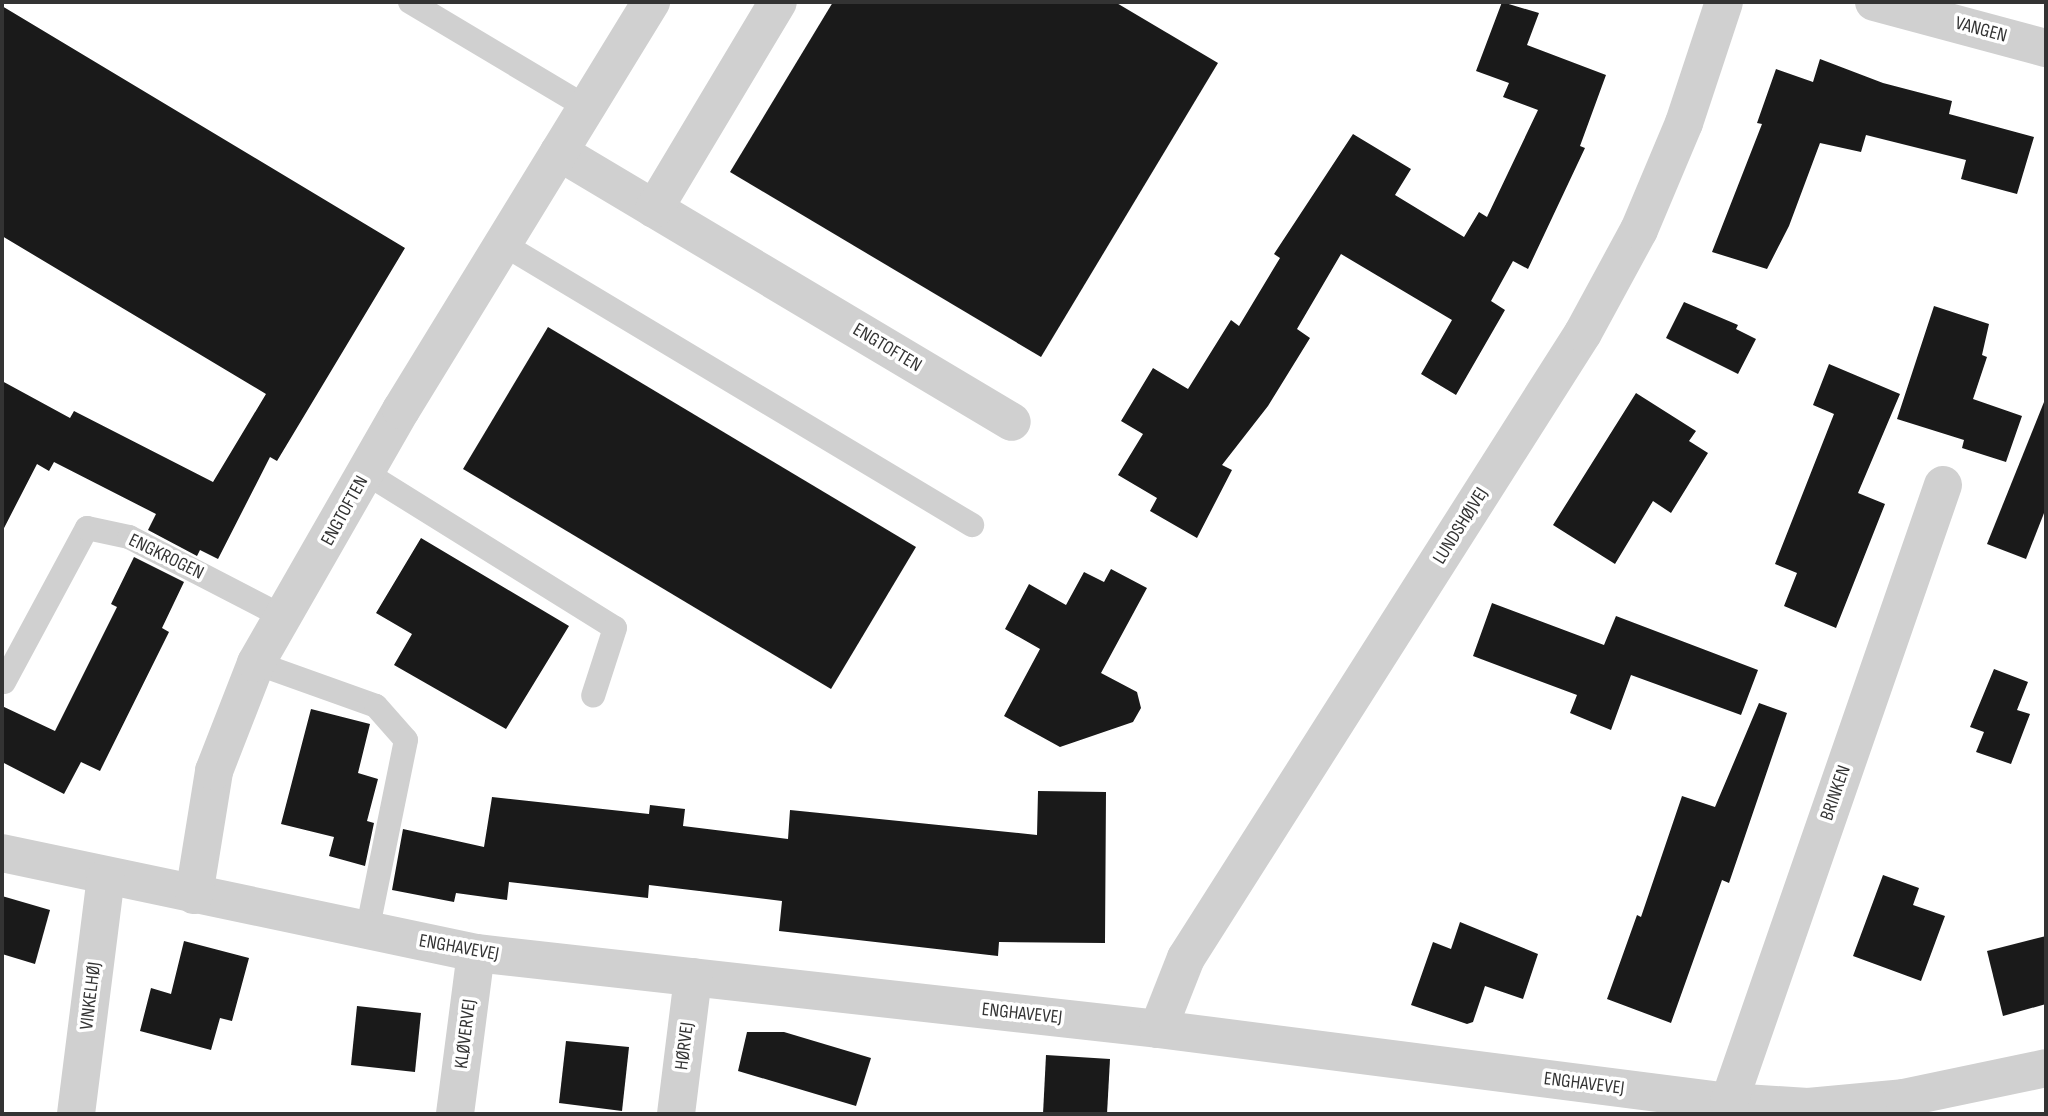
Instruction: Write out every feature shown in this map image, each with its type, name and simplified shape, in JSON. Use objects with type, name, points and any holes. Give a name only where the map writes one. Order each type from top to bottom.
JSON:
[{"type":"street","name":"ENGTOFTEN","points":[[194,895],[214,771],[256,663],[285,618],[366,473],[651,2]]},
{"type":"street","points":[[654,209],[778,2]]},
{"type":"street","name":"LUNDSHØJVEJ","points":[[1158,1029],[1186,958],[1583,333],[1639,230],[1684,123],[1724,2]]},
{"type":"street","name":"VANGEN","points":[[1874,2],[2046,48]]},
{"type":"street","name":"ENGTOFTEN","points":[[559,152],[1012,422]]},
{"type":"street","name":"BRINKEN","points":[[1729,1102],[1943,485]]},
{"type":"street","name":"ENGHAVEVEJ","points":[[2,853],[106,878],[476,953],[1158,1029],[1729,1102],[1808,1107],[1903,1098],[2046,1068]]},
{"type":"street","name":"VINKELHØJ","points":[[76,1114],[106,878]]},
{"type":"street","name":"KLØVERVEJ","points":[[455,1114],[476,953]]},
{"type":"street","name":"HØRVEJ","points":[[676,1114],[693,977]]},
{"type":"lane","points":[[410,2],[586,107]]},
{"type":"lane","points":[[503,244],[972,525]]},
{"type":"lane","points":[[366,473],[614,628],[593,696]]},
{"type":"lane","name":"ENGKROGEN","points":[[4,682],[87,528],[129,537],[285,618]]},
{"type":"lane","points":[[256,663],[376,706],[406,740],[367,931]]},
{"type":"building","points":[[833,2],[1115,2],[1218,63],[1041,357],[730,172]]},
{"type":"building","points":[[1502,2],[1539,13],[1527,45],[1606,75],[1580,146],[1585,148],[1528,269],[1513,261],[1491,301],[1505,310],[1456,395],[1421,374],[1452,320],[1341,254],[1297,329],[1310,338],[1268,406],[1222,465],[1232,470],[1197,538],[1150,511],[1157,498],[1118,475],[1143,434],[1121,421],[1153,368],[1188,389],[1231,320],[1239,326],[1280,258],[1274,254],[1353,134],[1411,169],[1395,195],[1464,237],[1479,212],[1487,217],[1538,110],[1503,97],[1509,83],[1476,71]]},
{"type":"building","points":[[2,6],[405,248],[277,461],[270,457],[218,559],[200,550],[197,556],[148,530],[156,514],[54,462],[49,471],[37,464],[2,532],[2,381],[70,418],[74,411],[213,482],[266,394],[2,236]]},
{"type":"building","points":[[1820,59],[1883,83],[1952,101],[1949,114],[2034,137],[2017,194],[1961,179],[1966,160],[1866,135],[1861,152],[1820,143],[1789,226],[1767,269],[1712,252],[1762,124],[1757,123],[1776,69],[1813,82]]},
{"type":"building","points":[[1684,302],[1738,325],[1736,329],[1756,339],[1738,374],[1666,338]]},
{"type":"building","points":[[1934,306],[1989,324],[1982,355],[1987,357],[1973,399],[2022,416],[2006,462],[1962,448],[1964,440],[1897,419]]},
{"type":"building","points":[[548,327],[916,547],[831,689],[463,469]]},
{"type":"building","points":[[1829,364],[1900,394],[1858,493],[1885,504],[1836,628],[1784,606],[1797,573],[1775,564],[1834,414],[1813,405]]},
{"type":"building","points":[[1636,393],[1696,431],[1689,441],[1708,453],[1671,513],[1653,501],[1615,564],[1553,525]]},
{"type":"building","points":[[2044,402],[2046,508],[2026,559],[1987,544]]},
{"type":"building","points":[[421,538],[569,626],[506,729],[394,665],[412,634],[376,613]]},
{"type":"building","points":[[134,557],[184,582],[162,628],[169,632],[100,771],[81,762],[64,794],[2,762],[2,706],[55,731],[117,607],[111,604]]},
{"type":"building","points":[[1111,569],[1147,588],[1101,673],[1137,692],[1141,708],[1133,722],[1060,747],[1004,716],[1040,649],[1005,629],[1029,584],[1066,605],[1084,572],[1104,582]]},
{"type":"building","points":[[1492,603],[1604,645],[1616,616],[1758,670],[1741,715],[1631,675],[1611,730],[1570,713],[1577,695],[1473,656]]},
{"type":"building","points":[[1994,669],[2028,682],[2017,710],[2030,714],[2011,764],[1976,752],[1984,732],[1970,727]]},
{"type":"building","points":[[1759,703],[1787,713],[1729,883],[1722,880],[1671,1023],[1607,999],[1637,915],[1641,917],[1682,796],[1715,807]]},
{"type":"building","points":[[311,709],[370,724],[358,773],[378,779],[367,821],[374,823],[365,866],[329,856],[334,837],[281,824]]},
{"type":"building","points":[[1038,791],[1106,792],[1105,943],[999,942],[998,956],[779,931],[782,901],[649,885],[648,898],[509,882],[507,900],[456,893],[454,902],[392,890],[403,829],[484,847],[492,797],[649,814],[650,805],[685,809],[683,826],[788,839],[790,810],[1037,835]]},
{"type":"building","points":[[1883,875],[1919,888],[1913,905],[1945,916],[1921,981],[1853,956]]},
{"type":"building","points":[[2,896],[50,910],[35,964],[2,954]]},
{"type":"building","points":[[1460,922],[1538,954],[1523,999],[1485,986],[1473,1022],[1467,1024],[1411,1005],[1433,942],[1451,949]]},
{"type":"building","points":[[2046,936],[2046,1004],[2003,1016],[1987,951]]},
{"type":"building","points":[[184,941],[249,958],[232,1021],[220,1018],[211,1050],[140,1031],[151,988],[171,994]]},
{"type":"building","points":[[357,1006],[421,1013],[415,1072],[351,1065]]},
{"type":"building","points":[[747,1032],[784,1032],[871,1058],[856,1106],[738,1071]]},
{"type":"building","points":[[566,1041],[629,1047],[622,1111],[559,1103]]},
{"type":"building","points":[[1046,1055],[1110,1059],[1107,1114],[1043,1114]]}]
